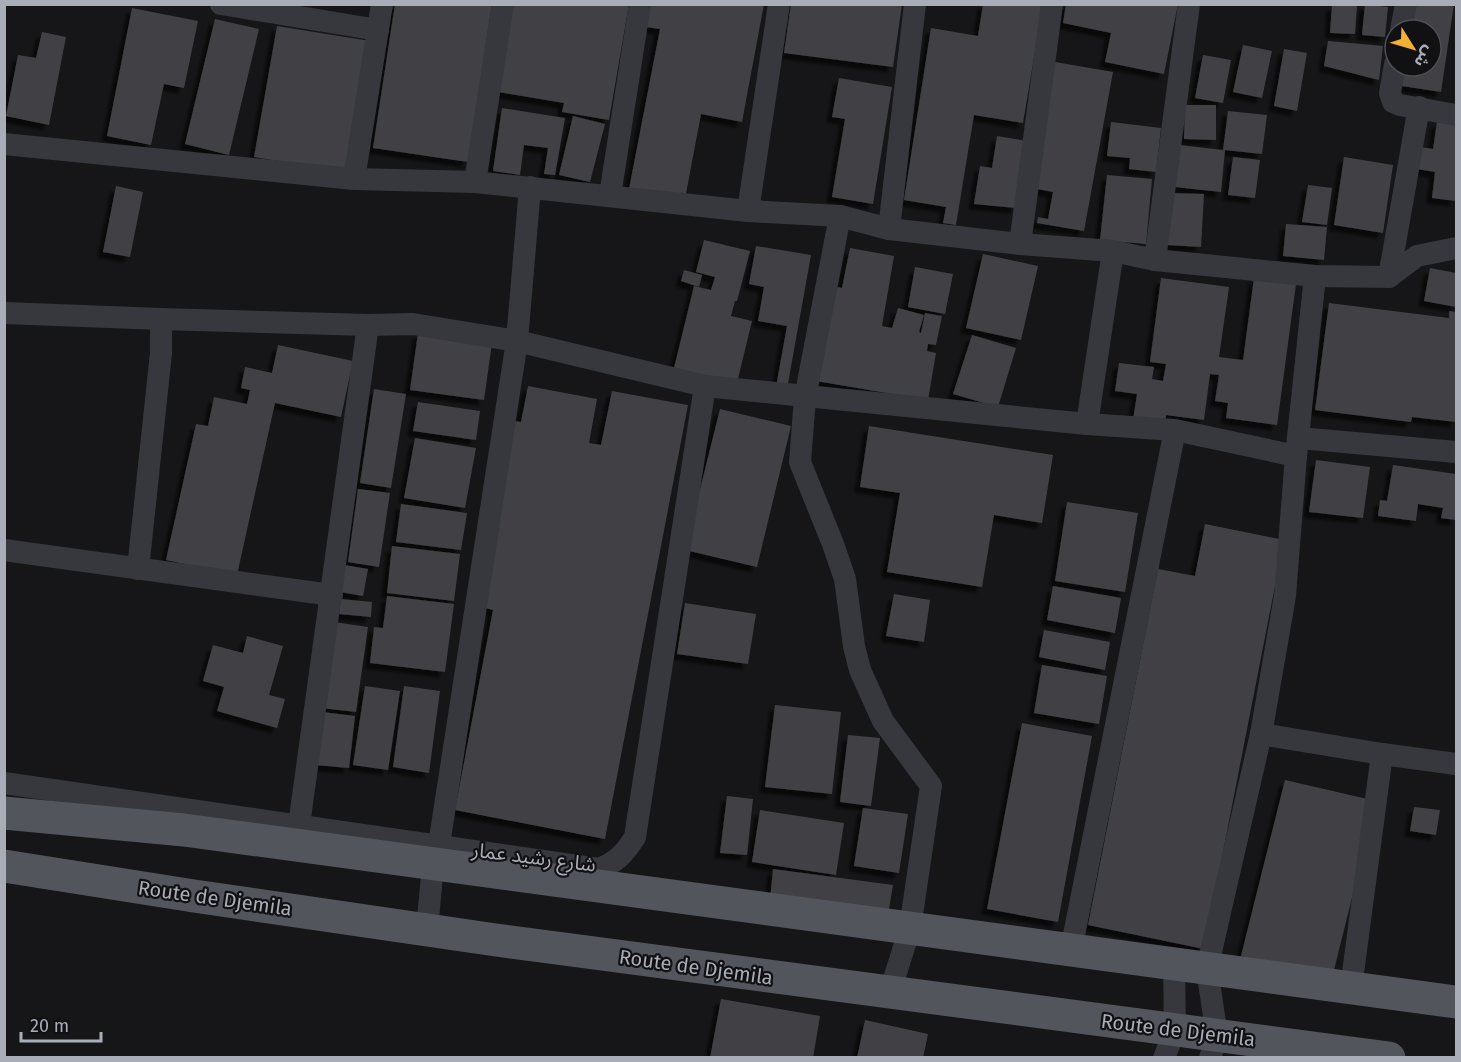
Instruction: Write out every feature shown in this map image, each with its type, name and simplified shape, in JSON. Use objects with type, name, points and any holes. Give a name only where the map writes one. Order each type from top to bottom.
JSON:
[{"type":"main road","points":[[4,813],[436,854],[910,928],[1456,1002]]},
{"type":"main road","name":"Route de Djemila","points":[[4,866],[427,930],[890,992],[1169,1044],[1214,1047],[1228,1036],[1389,1058]]},
{"type":"street","points":[[221,4],[378,30]]},
{"type":"street","points":[[354,179],[382,4]]},
{"type":"street","points":[[475,182],[503,4]]},
{"type":"street","points":[[610,195],[640,4]]},
{"type":"street","points":[[748,211],[779,4]]},
{"type":"street","points":[[889,229],[915,4]]},
{"type":"street","points":[[1020,244],[1052,4]]},
{"type":"street","points":[[1155,260],[1189,4]]},
{"type":"street","points":[[1393,78],[1390,93],[1393,102],[1456,116]]},
{"type":"street","points":[[1389,277],[1419,107]]},
{"type":"street","points":[[4,144],[354,179],[475,182],[748,211],[840,216],[889,229],[1020,244],[1113,250],[1155,260],[1315,276],[1389,277],[1417,256],[1456,248]]},
{"type":"street","points":[[427,930],[436,854],[517,341],[530,187]]},
{"type":"street","points":[[840,216],[805,398],[800,462],[845,579],[854,646],[860,670],[883,721],[931,786],[910,928],[890,992]]},
{"type":"street","points":[[1087,424],[1113,250]]},
{"type":"street","points":[[1214,1047],[1207,969],[1261,734],[1285,597],[1315,276]]},
{"type":"street","points":[[4,313],[368,325],[413,324],[517,341],[705,386],[805,398],[1175,430],[1298,447],[1456,452]]},
{"type":"street","points":[[138,568],[161,353],[161,319]]},
{"type":"street","points":[[299,825],[368,325]]},
{"type":"street","name":"شارع رشيد عمار","points":[[4,783],[299,825],[436,854],[599,869],[611,864],[623,856],[635,837],[705,386]]},
{"type":"street","points":[[1071,950],[1175,430]]},
{"type":"street","points":[[4,550],[332,596]]},
{"type":"street","points":[[1261,734],[1456,764]]},
{"type":"street","points":[[1351,988],[1382,754]]},
{"type":"street","points":[[1169,1044],[1174,964]]},
{"type":"building","points":[[395,4],[492,4],[468,162],[373,148]]},
{"type":"building","points":[[513,4],[629,4],[609,120],[562,112],[564,103],[498,92]]},
{"type":"building","points":[[651,4],[764,4],[742,122],[701,114],[685,199],[629,189],[660,29],[646,27]]},
{"type":"building","points":[[791,4],[902,4],[893,67],[784,53]]},
{"type":"building","points":[[983,4],[1043,4],[1023,123],[974,115],[956,225],[943,223],[946,207],[904,200],[931,28],[978,36]]},
{"type":"building","points":[[1066,4],[1178,4],[1164,74],[1105,62],[1111,33],[1063,23]]},
{"type":"building","points":[[1365,4],[1388,7],[1387,18],[1383,18],[1383,37],[1362,35]]},
{"type":"building","points":[[1414,4],[1454,4],[1441,92],[1402,86],[1403,78],[1443,78],[1443,18],[1412,18]]},
{"type":"building","points":[[1332,5],[1357,6],[1355,34],[1330,33]]},
{"type":"building","points":[[132,8],[198,21],[184,88],[164,84],[151,145],[107,136]]},
{"type":"building","points":[[215,19],[259,29],[229,155],[185,144]]},
{"type":"building","points":[[277,26],[370,41],[347,172],[254,157]]},
{"type":"building","points":[[42,32],[66,37],[49,125],[6,116],[18,55],[36,58]]},
{"type":"building","points":[[1328,41],[1383,46],[1379,80],[1324,66]]},
{"type":"building","points":[[1243,45],[1272,51],[1262,98],[1233,92]]},
{"type":"building","points":[[1284,49],[1307,53],[1297,111],[1274,106]]},
{"type":"building","points":[[1203,55],[1231,60],[1223,103],[1195,98]]},
{"type":"building","points":[[1055,62],[1113,72],[1084,231],[1037,223],[1038,217],[1048,219],[1053,192],[1032,188]]},
{"type":"building","points":[[839,78],[892,87],[873,204],[832,197],[845,119],[832,117]]},
{"type":"building","points":[[1185,105],[1216,105],[1216,140],[1184,139]]},
{"type":"building","points":[[502,108],[565,118],[555,175],[544,174],[548,148],[524,145],[520,175],[493,171]]},
{"type":"building","points":[[1228,111],[1267,115],[1262,154],[1225,150],[1221,192],[1175,187],[1179,145],[1223,150]]},
{"type":"building","points":[[573,116],[605,124],[590,182],[559,175]]},
{"type":"building","points":[[1111,122],[1161,128],[1156,172],[1129,169],[1130,158],[1107,156]]},
{"type":"building","points":[[1437,122],[1456,125],[1456,201],[1432,198],[1435,172],[1417,169],[1420,147],[1433,149]]},
{"type":"building","points":[[997,136],[1027,141],[1016,208],[974,204],[980,166],[992,168]]},
{"type":"building","points":[[1233,157],[1260,160],[1255,198],[1228,195]]},
{"type":"building","points":[[1344,157],[1393,165],[1383,233],[1334,225]]},
{"type":"building","points":[[1107,175],[1152,179],[1146,244],[1100,240]]},
{"type":"building","points":[[1308,185],[1332,188],[1327,225],[1302,222]]},
{"type":"building","points":[[116,186],[143,192],[130,257],[103,252]]},
{"type":"building","points":[[1170,193],[1204,194],[1201,247],[1167,245]]},
{"type":"building","points":[[1286,224],[1327,227],[1324,260],[1283,256]]},
{"type":"building","points":[[704,240],[750,251],[731,316],[752,321],[736,387],[673,372],[694,286],[711,290],[715,277],[696,272]]},
{"type":"building","points":[[756,246],[811,255],[787,389],[776,387],[787,326],[758,321],[764,287],[749,284]]},
{"type":"building","points":[[850,248],[894,256],[882,326],[892,328],[898,308],[924,315],[919,332],[921,333],[925,313],[942,316],[936,345],[928,344],[927,351],[936,353],[928,400],[816,381],[832,286],[842,288]]},
{"type":"building","points":[[983,254],[1038,266],[1021,340],[966,328]]},
{"type":"building","points":[[915,267],[953,274],[945,314],[908,307]]},
{"type":"building","points":[[1430,268],[1456,273],[1456,307],[1424,301]]},
{"type":"building","points":[[684,270],[702,275],[699,287],[681,281]]},
{"type":"building","points":[[1161,278],[1229,287],[1219,357],[1243,360],[1254,278],[1296,284],[1277,425],[1226,418],[1228,403],[1215,401],[1219,375],[1210,374],[1204,420],[1166,415],[1165,424],[1133,420],[1137,394],[1115,391],[1119,363],[1154,367],[1152,379],[1163,381],[1166,364],[1150,362]]},
{"type":"building","points":[[1329,303],[1449,318],[1449,311],[1456,312],[1456,422],[1412,417],[1411,422],[1315,410]]},
{"type":"building","points":[[418,333],[492,343],[484,400],[410,390]]},
{"type":"building","points":[[972,335],[1016,348],[998,407],[953,394]]},
{"type":"building","points":[[278,345],[353,361],[341,417],[275,403],[237,575],[166,560],[196,424],[208,426],[214,397],[247,404],[250,390],[241,388],[245,367],[272,373]]},
{"type":"building","points":[[528,386],[597,399],[589,443],[601,445],[612,391],[688,405],[605,839],[455,810],[493,610],[477,606],[513,421],[521,422]]},
{"type":"building","points":[[374,389],[406,394],[391,488],[360,483]]},
{"type":"building","points":[[418,402],[480,411],[476,440],[413,431]]},
{"type":"building","points":[[720,409],[791,426],[757,567],[685,550]]},
{"type":"building","points":[[869,426],[1053,455],[1042,523],[994,515],[982,587],[887,572],[900,493],[860,487]]},
{"type":"building","points":[[415,438],[476,448],[465,508],[404,498]]},
{"type":"building","points":[[1316,460],[1370,467],[1363,518],[1309,512]]},
{"type":"building","points":[[1393,465],[1456,474],[1456,520],[1441,518],[1443,508],[1418,504],[1416,521],[1378,516],[1380,500],[1387,501]]},
{"type":"building","points":[[358,489],[390,493],[379,567],[348,562]]},
{"type":"building","points":[[1067,502],[1138,513],[1125,592],[1055,581]]},
{"type":"building","points":[[401,504],[467,513],[461,550],[396,542]]},
{"type":"building","points":[[1205,524],[1284,540],[1204,949],[1088,925],[1158,569],[1195,576]]},
{"type":"building","points":[[392,546],[460,554],[454,601],[387,593]]},
{"type":"building","points":[[344,565],[368,569],[363,596],[340,592]]},
{"type":"building","points":[[1053,586],[1121,598],[1115,633],[1047,620]]},
{"type":"building","points":[[894,594],[930,600],[924,642],[886,636]]},
{"type":"building","points":[[387,596],[454,604],[445,672],[370,663],[374,627],[383,628]]},
{"type":"building","points":[[341,599],[372,602],[371,617],[339,614]]},
{"type":"building","points":[[685,603],[756,614],[748,664],[677,654]]},
{"type":"building","points":[[333,622],[368,627],[356,712],[321,708]]},
{"type":"building","points":[[1044,630],[1110,642],[1105,670],[1039,657]]},
{"type":"building","points":[[247,636],[283,646],[269,695],[285,699],[277,728],[217,711],[224,687],[203,681],[213,645],[243,653]]},
{"type":"building","points":[[1042,665],[1107,676],[1099,724],[1034,713]]},
{"type":"building","points":[[365,686],[400,691],[388,770],[353,765]]},
{"type":"building","points":[[404,686],[440,691],[429,773],[393,767]]},
{"type":"building","points":[[775,705],[841,712],[832,794],[765,787]]},
{"type":"building","points":[[322,712],[355,716],[349,768],[315,765]]},
{"type":"building","points":[[1022,723],[1092,736],[1058,922],[987,909]]},
{"type":"building","points":[[848,735],[880,738],[871,806],[840,802]]},
{"type":"building","points":[[1285,780],[1376,801],[1333,974],[1297,970],[1241,956]]},
{"type":"building","points":[[727,796],[753,799],[747,855],[720,853]]},
{"type":"building","points":[[1414,807],[1440,810],[1436,835],[1410,831]]},
{"type":"building","points":[[863,808],[908,814],[899,873],[854,866]]},
{"type":"building","points":[[760,810],[844,823],[836,875],[752,862]]},
{"type":"building","points":[[773,869],[893,885],[888,915],[770,900]]},
{"type":"building","points":[[721,999],[820,1016],[813,1058],[710,1058]]},
{"type":"building","points":[[865,1020],[928,1034],[923,1058],[857,1058]]}]
